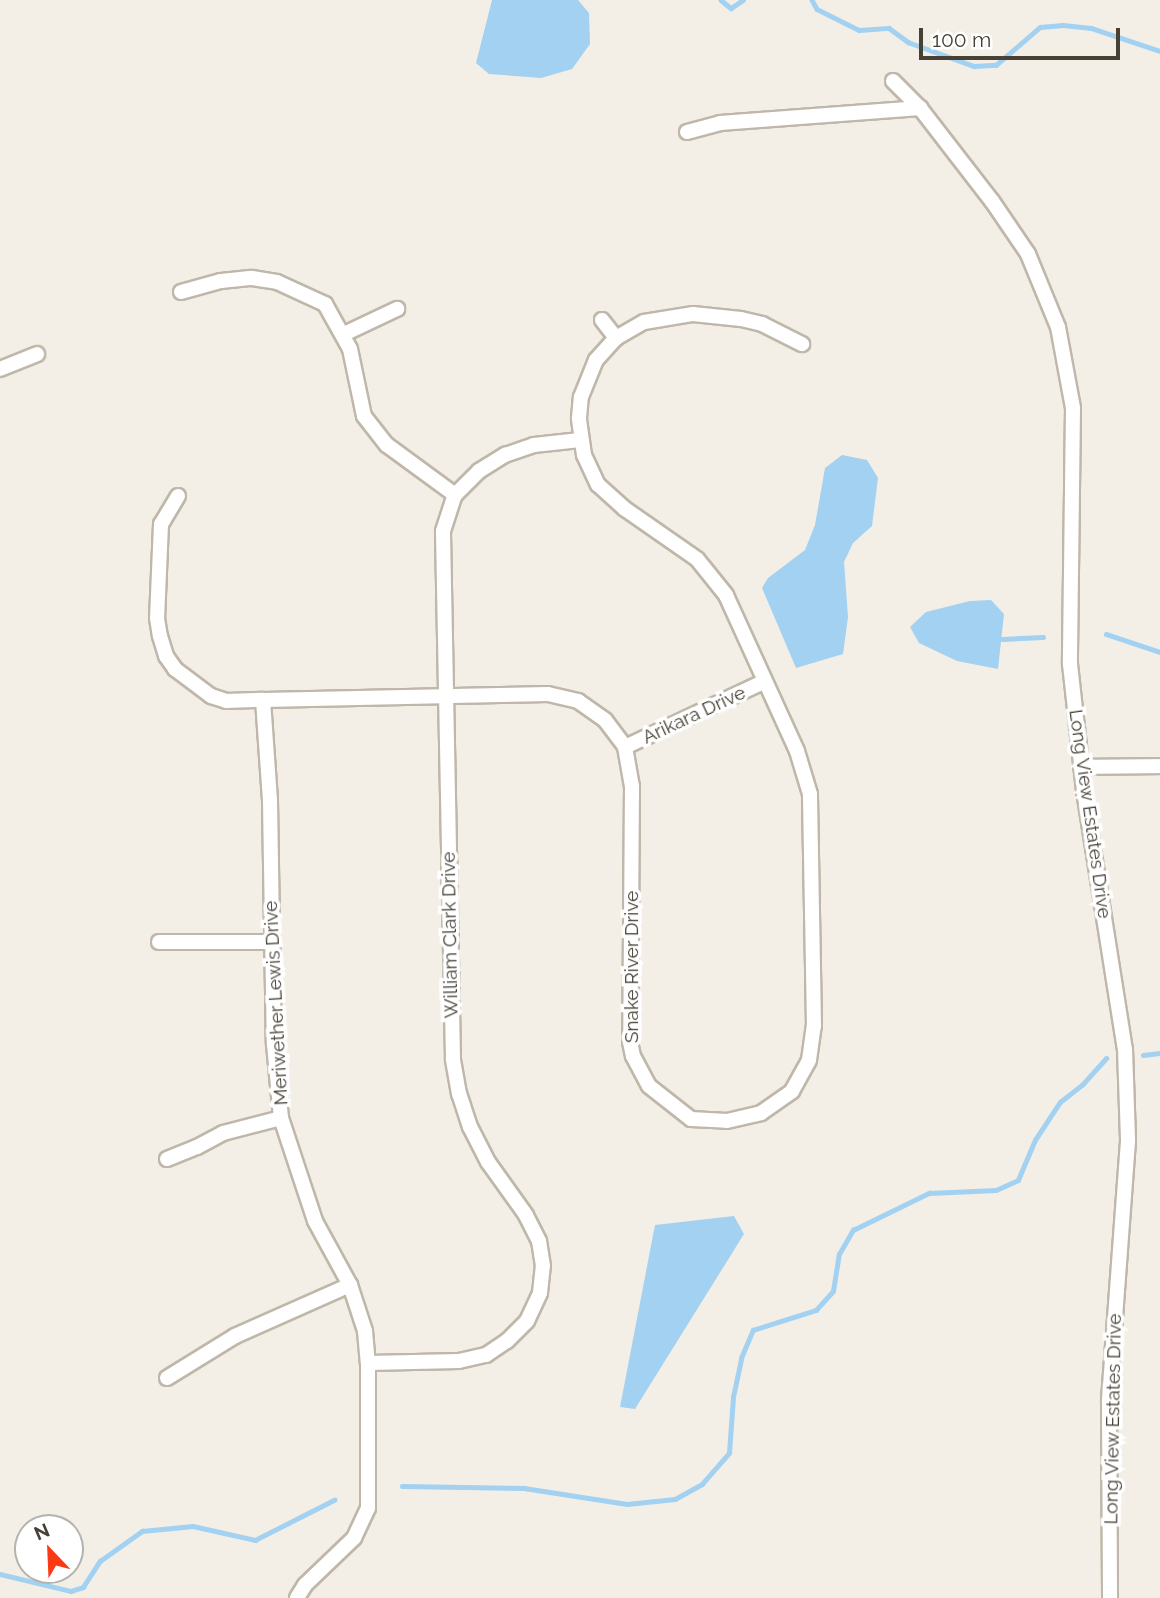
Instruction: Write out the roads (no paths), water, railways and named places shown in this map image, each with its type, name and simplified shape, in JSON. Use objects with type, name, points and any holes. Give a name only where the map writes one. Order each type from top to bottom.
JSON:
[{"type":"street","name":"Long View Estates Drive","points":[[893,82],[920,108],[1022,244],[1044,289],[1058,327],[1073,408],[1070,664],[1081,767],[1125,1049],[1128,1141],[1109,1401],[1110,1598]]},
{"type":"street","points":[[687,132],[720,123],[920,108]]},
{"type":"street","points":[[181,292],[221,281],[252,278],[277,282],[325,304],[350,349],[364,416],[387,445],[455,495]]},
{"type":"street","points":[[344,334],[397,309]]},
{"type":"street","name":"Snake River Drive","points":[[178,496],[161,524],[157,618],[166,656],[191,683],[211,696],[226,701],[447,694],[564,696],[578,701],[605,720],[625,747],[632,786],[632,1056],[649,1086],[691,1119],[727,1121],[761,1113],[792,1091],[809,1060],[814,1026],[810,794],[797,751],[763,682],[726,596],[696,559],[625,509],[598,485],[584,455],[579,418],[587,378],[596,360],[616,338],[644,322],[693,314],[752,321],[802,344]]},
{"type":"street","points":[[602,320],[616,338]]},
{"type":"street","points":[[0,369],[37,354]]},
{"type":"street","name":"William Clark Drive","points":[[368,1363],[459,1361],[486,1355],[508,1340],[527,1321],[540,1293],[543,1266],[539,1241],[526,1215],[488,1162],[476,1139],[459,1094],[453,1059],[450,1025],[443,531],[455,495],[479,471],[505,455],[534,445],[580,440]]},
{"type":"street","name":"Arikara Drive","points":[[625,747],[763,682]]},
{"type":"street","name":"Meriwether Lewis Drive","points":[[262,700],[271,801],[274,1057],[281,1118],[315,1221],[350,1285],[365,1331],[368,1363],[368,1508],[354,1538],[305,1586],[297,1598]]},
{"type":"street","points":[[1081,767],[1160,766]]},
{"type":"street","points":[[159,942],[271,942]]},
{"type":"street","points":[[167,1159],[223,1133],[281,1118]]},
{"type":"street","points":[[167,1378],[235,1336],[350,1285]]},
{"type":"water","points":[[492,0],[578,0],[589,13],[590,44],[572,69],[541,78],[489,74],[476,63]]},
{"type":"water","points":[[842,455],[867,460],[878,478],[872,526],[853,543],[844,562],[848,617],[843,654],[796,668],[762,588],[768,578],[805,550],[815,525],[825,468]]},
{"type":"water","points":[[991,600],[1004,614],[998,669],[957,661],[919,643],[910,627],[926,612],[970,601]]},
{"type":"water","points":[[734,1216],[744,1234],[635,1409],[620,1407],[655,1225]]},
{"type":"waterway","points":[[721,0],[731,8],[743,0]]},
{"type":"waterway","points":[[812,0],[817,9],[859,30],[889,28],[908,42],[974,66],[996,65],[1040,27],[1063,25],[1091,28],[1160,51]]},
{"type":"waterway","points":[[1106,634],[1160,652]]},
{"type":"waterway","points":[[1002,639],[1043,637]]},
{"type":"waterway","points":[[1143,1055],[1160,1053]]},
{"type":"waterway","points":[[402,1486],[524,1488],[627,1504],[675,1499],[702,1484],[729,1453],[733,1397],[741,1358],[753,1330],[816,1310],[833,1291],[839,1254],[853,1230],[929,1193],[996,1190],[1018,1180],[1035,1140],[1060,1102],[1082,1085],[1106,1058]]},
{"type":"waterway","points":[[0,1574],[71,1591],[83,1587],[100,1561],[142,1531],[193,1526],[255,1540],[334,1500]]}]
